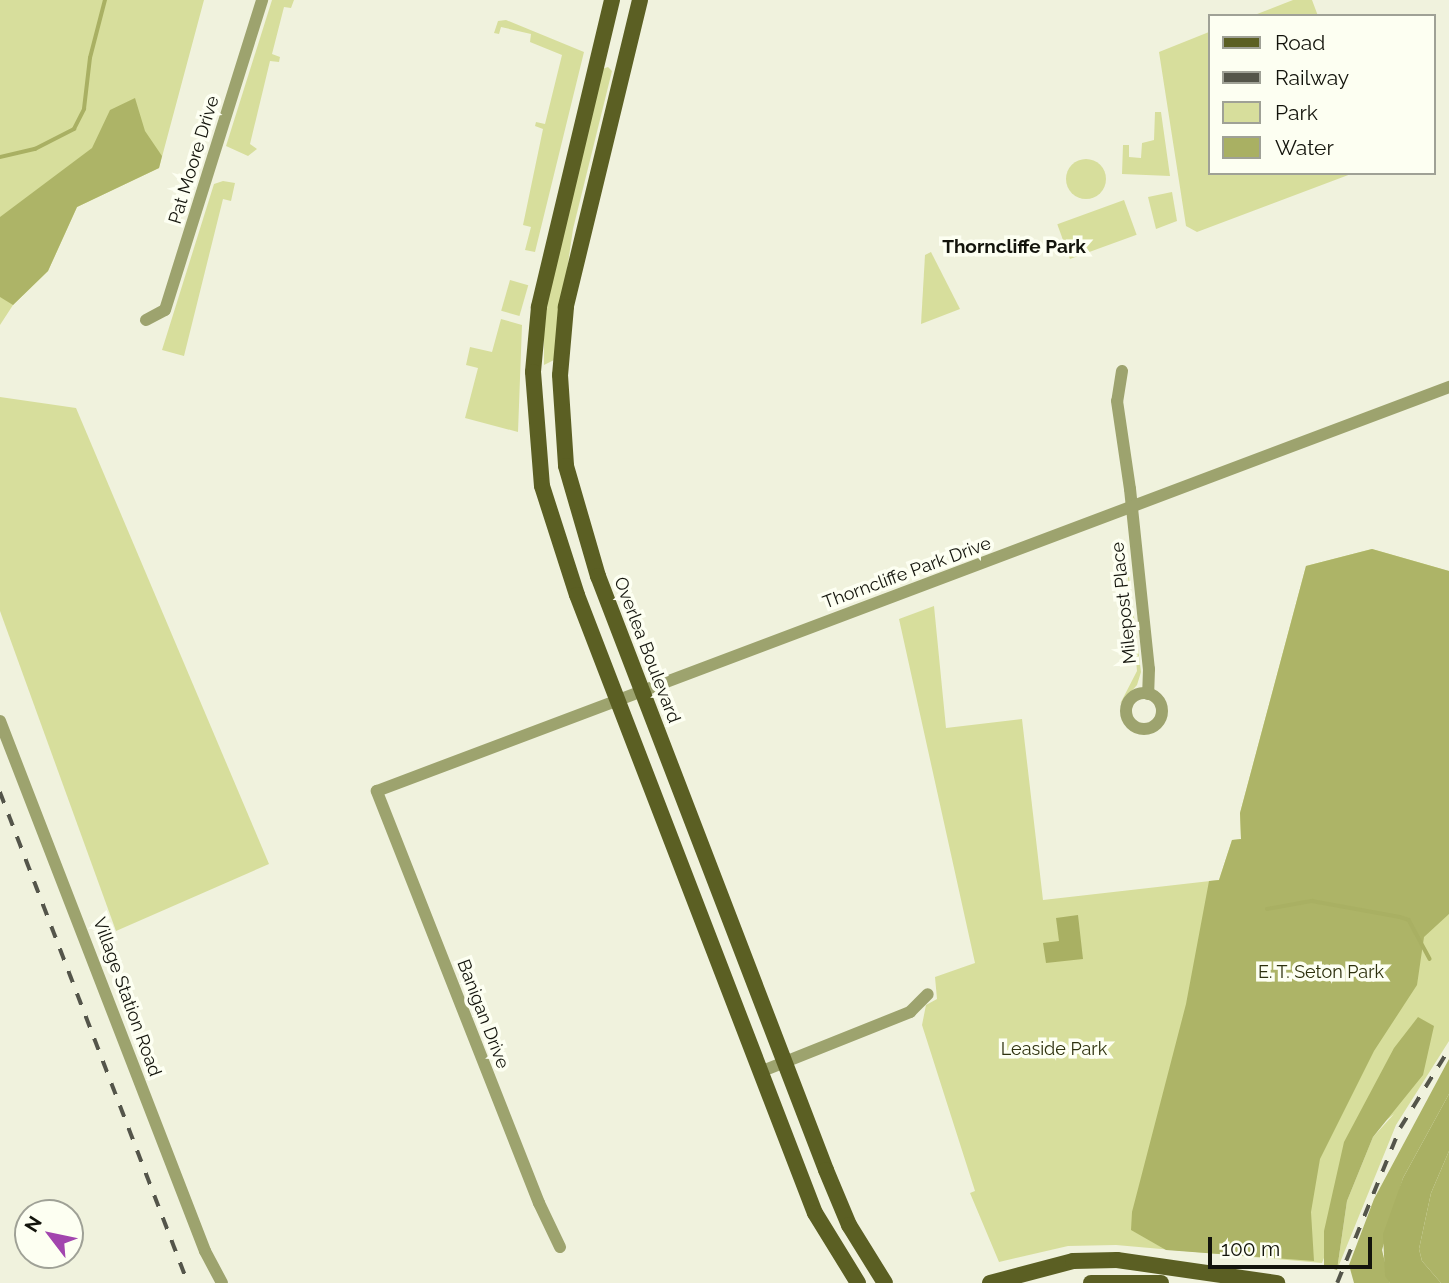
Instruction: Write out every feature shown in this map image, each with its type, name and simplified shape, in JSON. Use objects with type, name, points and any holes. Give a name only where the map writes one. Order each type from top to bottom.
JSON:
[{"type":"main road","points":[[612,0],[543,283],[533,372],[542,486],[573,584],[815,1213],[858,1283]]},
{"type":"main road","name":"Overlea Boulevard","points":[[640,0],[566,307],[560,375],[566,466],[575,510],[785,1063],[849,1225],[885,1283]]},
{"type":"main road","points":[[990,1283],[1073,1261],[1142,1261],[1277,1283]]},
{"type":"main road","points":[[1091,1283],[1161,1283]]},
{"type":"street","name":"Pat Moore Drive","points":[[146,320],[165,310],[262,0]]},
{"type":"street","name":"Milepost Place","points":[[1122,370],[1116,401],[1132,508],[1148,694]]},
{"type":"street","name":"Thorncliffe Park Drive","points":[[377,791],[1449,387]]},
{"type":"street","name":"Village Station Road","points":[[0,721],[205,1251],[222,1283]]},
{"type":"street","name":"Banigan Drive","points":[[377,791],[539,1203],[561,1248]]},
{"type":"street","points":[[760,1072],[909,1012],[929,994]]},
{"type":"green space","points":[[0,0],[204,0],[159,168],[77,207],[48,271],[13,305],[0,325]]},
{"type":"green space","points":[[272,0],[294,0],[291,8],[284,7],[272,54],[280,57],[279,62],[270,61],[250,144],[257,149],[248,156],[226,146]]},
{"type":"green space","points":[[1293,0],[1312,0],[1317,14],[1257,14]]},
{"type":"green space","points":[[506,20],[584,52],[535,252],[525,250],[531,227],[523,225],[543,129],[535,126],[536,122],[545,124],[562,55],[530,42],[531,34],[501,27],[499,34],[494,33],[498,21]]},
{"type":"green space","points":[[1208,32],[1208,175],[1348,175],[1197,232],[1186,226],[1159,52]]},
{"type":"green space","points":[[608,67],[612,71],[573,229],[554,360],[544,365],[544,312],[602,69]]},
{"type":"green space","points":[[135,98],[145,131],[162,156],[159,168],[77,207],[48,271],[13,305],[0,297],[0,217],[92,148],[110,110]]},
{"type":"green space","points":[[1155,112],[1161,112],[1170,176],[1122,174],[1123,145],[1129,145],[1129,157],[1141,158],[1142,143],[1154,140]]},
{"type":"green space","points":[[1086,159],[1100,165],[1106,179],[1100,193],[1086,199],[1072,193],[1066,179],[1072,165]]},
{"type":"green space","points":[[223,181],[235,183],[231,201],[223,199],[184,356],[162,350],[214,184]]},
{"type":"green space","points":[[1172,192],[1177,221],[1156,229],[1148,197]]},
{"type":"green space","points":[[1124,200],[1137,235],[1070,259],[1057,224]]},
{"type":"green space","points":[[931,252],[960,309],[921,324],[925,255]]},
{"type":"green space","points":[[510,280],[528,285],[519,316],[501,311]]},
{"type":"green space","points":[[501,319],[522,325],[518,432],[465,418],[478,368],[466,365],[470,347],[492,352]]},
{"type":"green space","points":[[0,397],[76,408],[269,864],[116,931],[0,611]]},
{"type":"green space","points":[[1124,537],[1141,672],[1137,685],[1120,704],[1137,671]]},
{"type":"green space","name":"Leaside Park","points":[[1372,549],[1449,571],[1449,1041],[1396,1125],[1337,1270],[1347,1201],[1373,1137],[1394,1114],[1373,1131],[1322,1263],[1116,1245],[1068,1246],[999,1262],[970,1193],[975,1191],[922,1025],[926,1005],[937,999],[935,977],[975,963],[899,619],[934,606],[946,728],[1022,719],[1043,900],[1219,880],[1232,840],[1241,839],[1240,813],[1306,566]]},
{"type":"green space","name":"E. T. Seton Park","points":[[1372,549],[1449,571],[1449,914],[1424,937],[1417,985],[1374,1051],[1320,1159],[1311,1212],[1314,1261],[1166,1250],[1131,1230],[1132,1212],[1186,1004],[1209,881],[1219,880],[1232,840],[1241,839],[1240,813],[1306,566]]},
{"type":"green space","points":[[1418,1017],[1434,1026],[1423,1075],[1373,1137],[1347,1201],[1337,1270],[1324,1266],[1324,1231],[1344,1142],[1394,1048]]},
{"type":"green space","points":[[1449,1059],[1449,1094],[1403,1178],[1382,1250],[1390,1283],[1354,1283],[1349,1265],[1374,1199]]},
{"type":"green space","points":[[1449,1151],[1449,1283],[1441,1283],[1422,1261],[1419,1249],[1431,1193]]},
{"type":"water","points":[[1078,915],[1083,959],[1046,963],[1043,943],[1059,941],[1056,918]]},
{"type":"water","points":[[1449,1094],[1449,1151],[1431,1193],[1419,1249],[1422,1261],[1441,1283],[1390,1283],[1385,1276],[1383,1234],[1403,1178]]},
{"type":"waterway","points":[[0,157],[35,149],[74,129],[84,109],[90,58],[105,0]]},
{"type":"waterway","points":[[1267,909],[1312,901],[1400,917],[1409,920],[1430,959]]},
{"type":"railway","points":[[0,792],[188,1283]]},
{"type":"railway","points":[[1337,1283],[1400,1128],[1449,1049]]},
{"type":"district","name":"Thorncliffe Park","points":[[1014,247]]}]
